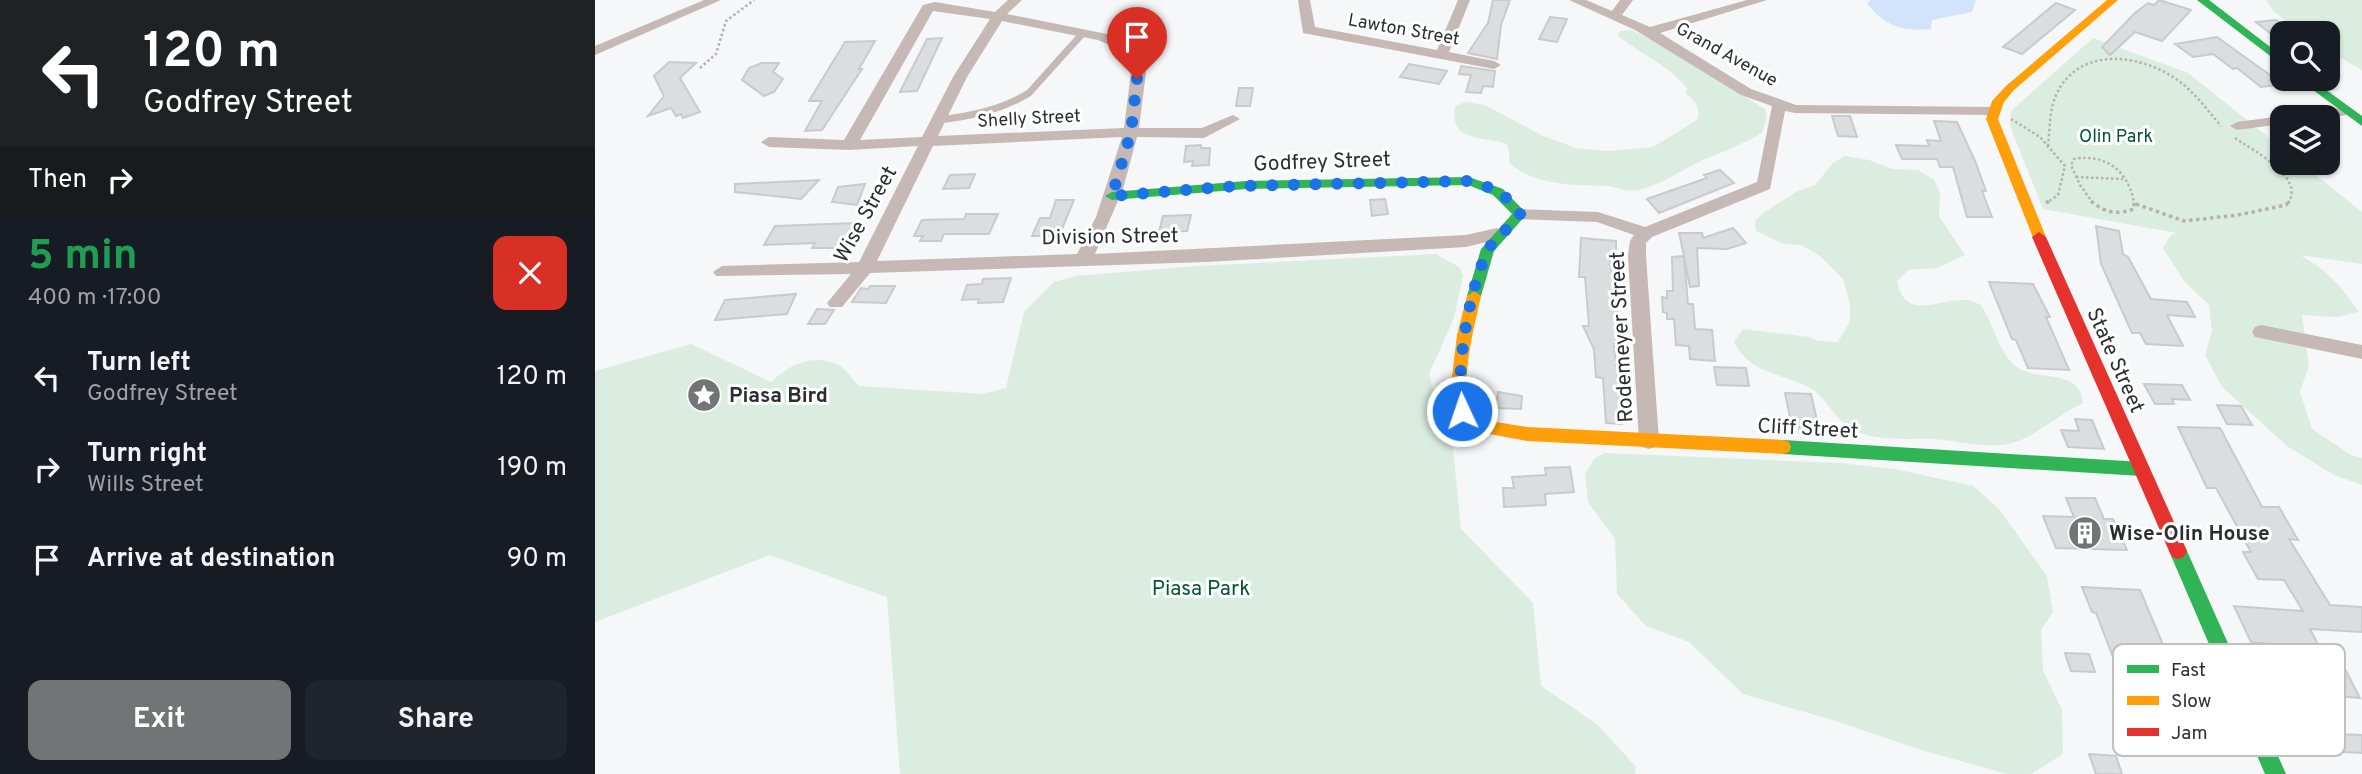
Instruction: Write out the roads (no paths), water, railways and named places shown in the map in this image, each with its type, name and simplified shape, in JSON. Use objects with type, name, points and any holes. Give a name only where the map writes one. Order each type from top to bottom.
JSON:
[{"type":"street","points":[[595,51],[715,0]]},
{"type":"street","name":"Wise Street","points":[[836,303],[866,266],[972,54],[996,17],[1006,5],[1016,0]]},
{"type":"street","name":"Lawton Street","points":[[1304,0],[1309,20],[1308,30],[1494,65]]},
{"type":"street","points":[[1441,56],[1464,0]]},
{"type":"street","name":"Grand Avenue","points":[[1575,0],[1615,15],[1649,32],[1746,92],[1779,105],[1795,109],[2000,114]]},
{"type":"street","points":[[1615,15],[1627,0]]},
{"type":"street","points":[[1649,32],[1761,0]]},
{"type":"street","points":[[2000,114],[2010,88],[2113,0]]},
{"type":"street","points":[[2202,0],[2270,53]]},
{"type":"street","points":[[849,145],[924,13],[935,6],[1115,40],[1136,52],[1138,65],[1131,132],[1112,196],[1083,259]]},
{"type":"street","points":[[2320,91],[2362,122]]},
{"type":"street","name":"Rodemeyer Street","points":[[1649,441],[1638,241],[1646,233],[1764,185],[1779,105]]},
{"type":"street","points":[[2340,112],[2348,111]]},
{"type":"street","name":"State Street","points":[[2000,114],[1992,119],[2034,226],[2218,644]]},
{"type":"street","name":"Shelly Street","points":[[769,142],[849,145],[1131,132],[1203,133],[1233,119]]},
{"type":"street","points":[[2230,130],[2270,122]]},
{"type":"street","name":"Godfrey Street","points":[[1112,196],[1237,186],[1469,181],[1491,187],[1510,199],[1520,214]]},
{"type":"street","points":[[1497,234],[1510,226],[1520,214],[1598,217],[1646,233]]},
{"type":"street","name":"Cliff Street","points":[[1497,234],[1488,249],[1478,278],[1461,359],[1462,411],[1475,424],[1527,435],[2004,459],[2141,469]]},
{"type":"street","name":"Division Street","points":[[722,272],[1206,256],[1466,241],[1497,234]]},
{"type":"street","points":[[2261,332],[2362,352]]},
{"type":"street","name":"State Street","points":[[2268,756],[2276,774]]},
{"type":"lane","points":[[939,120],[992,111],[1018,100],[1029,93],[1083,33]]},
{"type":"water","points":[[1871,0],[1976,0],[1972,12],[1932,20],[1931,29],[1921,30],[1903,28],[1887,22],[1867,3]]},
{"type":"place","name":"Piasa Bird","points":[[704,395]]},
{"type":"place","name":"Wise-Olin House","points":[[2085,533]]},
{"type":"park label","name":"Olin Park","points":[[2116,136]]},
{"type":"park label","name":"Piasa Park","points":[[1201,588]]}]
